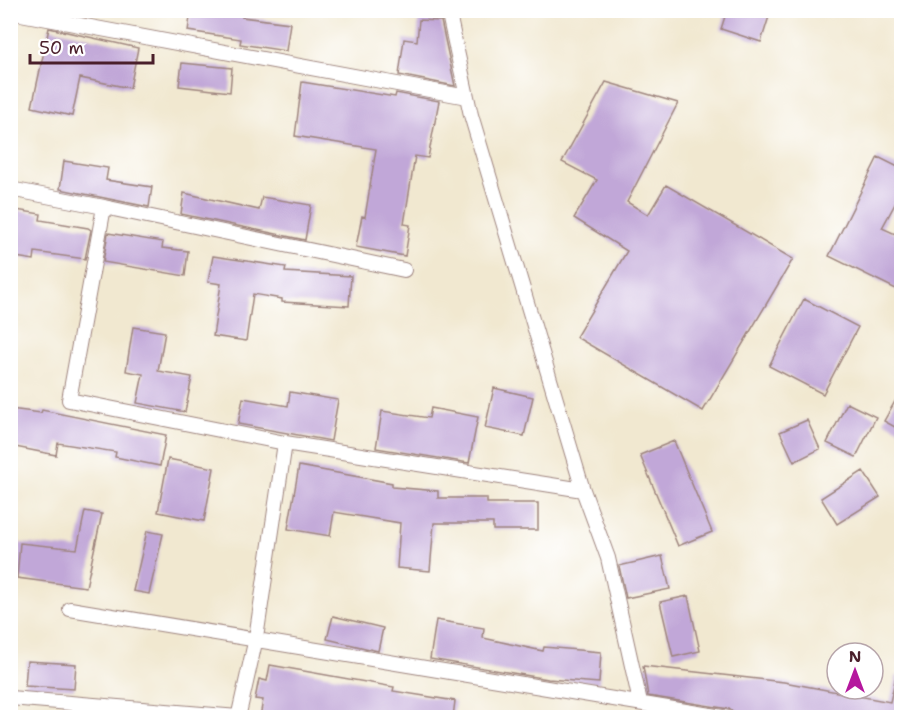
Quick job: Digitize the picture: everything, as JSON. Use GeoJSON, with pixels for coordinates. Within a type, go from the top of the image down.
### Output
{"type":"FeatureCollection","features":[{"type":"Feature","properties":{"kind":"street"},"geometry":{"type":"LineString","coordinates":[[448,10],[467,97],[583,490],[608,558],[640,702]]}},
{"type":"Feature","properties":{"kind":"street"},"geometry":{"type":"LineString","coordinates":[[10,12],[467,97]]}},
{"type":"Feature","properties":{"kind":"street"},"geometry":{"type":"LineString","coordinates":[[10,189],[404,270]]}},
{"type":"Feature","properties":{"kind":"street"},"geometry":{"type":"LineString","coordinates":[[104,207],[69,400],[285,443],[583,490]]}},
{"type":"Feature","properties":{"kind":"street"},"geometry":{"type":"LineString","coordinates":[[10,698],[238,717],[256,638],[285,443]]}},
{"type":"Feature","properties":{"kind":"street"},"geometry":{"type":"LineString","coordinates":[[70,609],[728,717]]}},
{"type":"Feature","properties":{"kind":"building"},"geometry":{"type":"Polygon","coordinates":[[[191,10],[223,10],[243,14],[242,17],[290,23],[286,51],[240,44],[241,39],[188,31],[191,10]]]}},
{"type":"Feature","properties":{"kind":"building"},"geometry":{"type":"Polygon","coordinates":[[[727,10],[771,10],[761,42],[721,29],[727,10]]]}},
{"type":"Feature","properties":{"kind":"building"},"geometry":{"type":"Polygon","coordinates":[[[419,20],[441,21],[455,86],[399,75],[404,39],[417,41],[419,20]]]}},
{"type":"Feature","properties":{"kind":"building"},"geometry":{"type":"Polygon","coordinates":[[[49,28],[138,48],[130,88],[80,78],[72,116],[32,107],[49,28]]]}},
{"type":"Feature","properties":{"kind":"building"},"geometry":{"type":"Polygon","coordinates":[[[182,63],[232,68],[230,92],[179,86],[182,63]]]}},
{"type":"Feature","properties":{"kind":"building"},"geometry":{"type":"Polygon","coordinates":[[[302,82],[395,97],[396,93],[439,101],[428,158],[415,156],[404,224],[410,225],[405,256],[356,247],[362,216],[365,217],[376,149],[295,136],[302,82]]]}},
{"type":"Feature","properties":{"kind":"building"},"geometry":{"type":"Polygon","coordinates":[[[606,82],[678,103],[627,202],[648,215],[666,185],[793,259],[703,411],[576,337],[627,251],[574,218],[597,180],[562,162],[606,82]]]}},
{"type":"Feature","properties":{"kind":"building"},"geometry":{"type":"Polygon","coordinates":[[[878,157],[902,169],[902,191],[882,228],[902,237],[902,292],[829,256],[878,157]]]}},
{"type":"Feature","properties":{"kind":"building"},"geometry":{"type":"Polygon","coordinates":[[[64,161],[108,168],[106,180],[152,187],[149,207],[60,189],[64,161]]]}},
{"type":"Feature","properties":{"kind":"building"},"geometry":{"type":"Polygon","coordinates":[[[184,193],[259,210],[262,197],[311,205],[305,240],[181,214],[184,193]]]}},
{"type":"Feature","properties":{"kind":"building"},"geometry":{"type":"Polygon","coordinates":[[[10,209],[41,214],[40,220],[91,230],[85,259],[35,252],[34,260],[10,256],[10,209]]]}},
{"type":"Feature","properties":{"kind":"building"},"geometry":{"type":"Polygon","coordinates":[[[108,233],[163,242],[162,248],[188,251],[185,276],[103,262],[108,233]]]}},
{"type":"Feature","properties":{"kind":"building"},"geometry":{"type":"Polygon","coordinates":[[[213,256],[286,267],[285,272],[351,276],[349,306],[282,302],[282,299],[253,294],[246,341],[213,336],[221,284],[208,282],[213,256]]]}},
{"type":"Feature","properties":{"kind":"building"},"geometry":{"type":"Polygon","coordinates":[[[804,299],[858,327],[823,394],[769,366],[804,299]]]}},
{"type":"Feature","properties":{"kind":"building"},"geometry":{"type":"Polygon","coordinates":[[[133,327],[165,332],[158,371],[192,377],[185,412],[137,403],[143,374],[126,371],[133,327]]]}},
{"type":"Feature","properties":{"kind":"building"},"geometry":{"type":"Polygon","coordinates":[[[494,388],[533,397],[524,436],[485,428],[494,388]]]}},
{"type":"Feature","properties":{"kind":"building"},"geometry":{"type":"Polygon","coordinates":[[[902,389],[902,431],[884,421],[902,389]]]}},
{"type":"Feature","properties":{"kind":"building"},"geometry":{"type":"Polygon","coordinates":[[[290,392],[338,400],[331,441],[238,424],[243,398],[288,406],[290,392]]]}},
{"type":"Feature","properties":{"kind":"building"},"geometry":{"type":"Polygon","coordinates":[[[847,403],[876,417],[856,457],[827,443],[847,403]]]}},
{"type":"Feature","properties":{"kind":"building"},"geometry":{"type":"Polygon","coordinates":[[[431,408],[478,417],[469,463],[376,448],[382,411],[429,418],[431,408]]]}},
{"type":"Feature","properties":{"kind":"building"},"geometry":{"type":"Polygon","coordinates":[[[10,409],[41,413],[42,410],[166,435],[160,466],[115,457],[116,452],[58,443],[56,455],[10,446],[10,409]]]}},
{"type":"Feature","properties":{"kind":"building"},"geometry":{"type":"Polygon","coordinates":[[[807,420],[820,449],[794,462],[780,432],[807,420]]]}},
{"type":"Feature","properties":{"kind":"building"},"geometry":{"type":"Polygon","coordinates":[[[674,441],[712,532],[678,546],[640,455],[674,441]]]}},
{"type":"Feature","properties":{"kind":"building"},"geometry":{"type":"Polygon","coordinates":[[[168,459],[214,468],[204,521],[158,512],[168,459]]]}},
{"type":"Feature","properties":{"kind":"building"},"geometry":{"type":"Polygon","coordinates":[[[299,466],[392,483],[392,487],[438,491],[438,498],[487,498],[487,503],[538,503],[538,530],[493,530],[493,523],[434,523],[430,571],[397,568],[400,523],[334,512],[330,536],[288,529],[299,466]]]}},
{"type":"Feature","properties":{"kind":"building"},"geometry":{"type":"Polygon","coordinates":[[[863,471],[880,497],[837,524],[821,498],[863,471]]]}},
{"type":"Feature","properties":{"kind":"building"},"geometry":{"type":"Polygon","coordinates":[[[85,511],[102,514],[86,587],[17,578],[20,543],[77,549],[85,511]]]}},
{"type":"Feature","properties":{"kind":"building"},"geometry":{"type":"Polygon","coordinates":[[[147,531],[163,534],[149,594],[133,591],[147,531]]]}},
{"type":"Feature","properties":{"kind":"building"},"geometry":{"type":"Polygon","coordinates":[[[662,556],[670,589],[626,598],[619,566],[662,556]]]}},
{"type":"Feature","properties":{"kind":"building"},"geometry":{"type":"Polygon","coordinates":[[[688,596],[700,651],[673,657],[660,602],[688,596]]]}},
{"type":"Feature","properties":{"kind":"building"},"geometry":{"type":"Polygon","coordinates":[[[333,616],[383,628],[378,651],[327,639],[333,616]]]}},
{"type":"Feature","properties":{"kind":"building"},"geometry":{"type":"Polygon","coordinates":[[[436,620],[484,628],[483,638],[543,651],[544,647],[601,652],[599,683],[548,679],[430,659],[436,620]]]}},
{"type":"Feature","properties":{"kind":"building"},"geometry":{"type":"Polygon","coordinates":[[[27,661],[76,664],[74,689],[25,686],[27,661]]]}},
{"type":"Feature","properties":{"kind":"building"},"geometry":{"type":"Polygon","coordinates":[[[270,665],[394,687],[393,691],[455,701],[453,717],[354,715],[354,717],[260,717],[263,700],[255,699],[259,679],[267,681],[270,665]]]}},
{"type":"Feature","properties":{"kind":"building"},"geometry":{"type":"Polygon","coordinates":[[[643,666],[784,682],[825,690],[825,701],[890,702],[896,676],[902,676],[902,717],[754,717],[736,715],[729,709],[648,696],[643,666]]]}}]}
